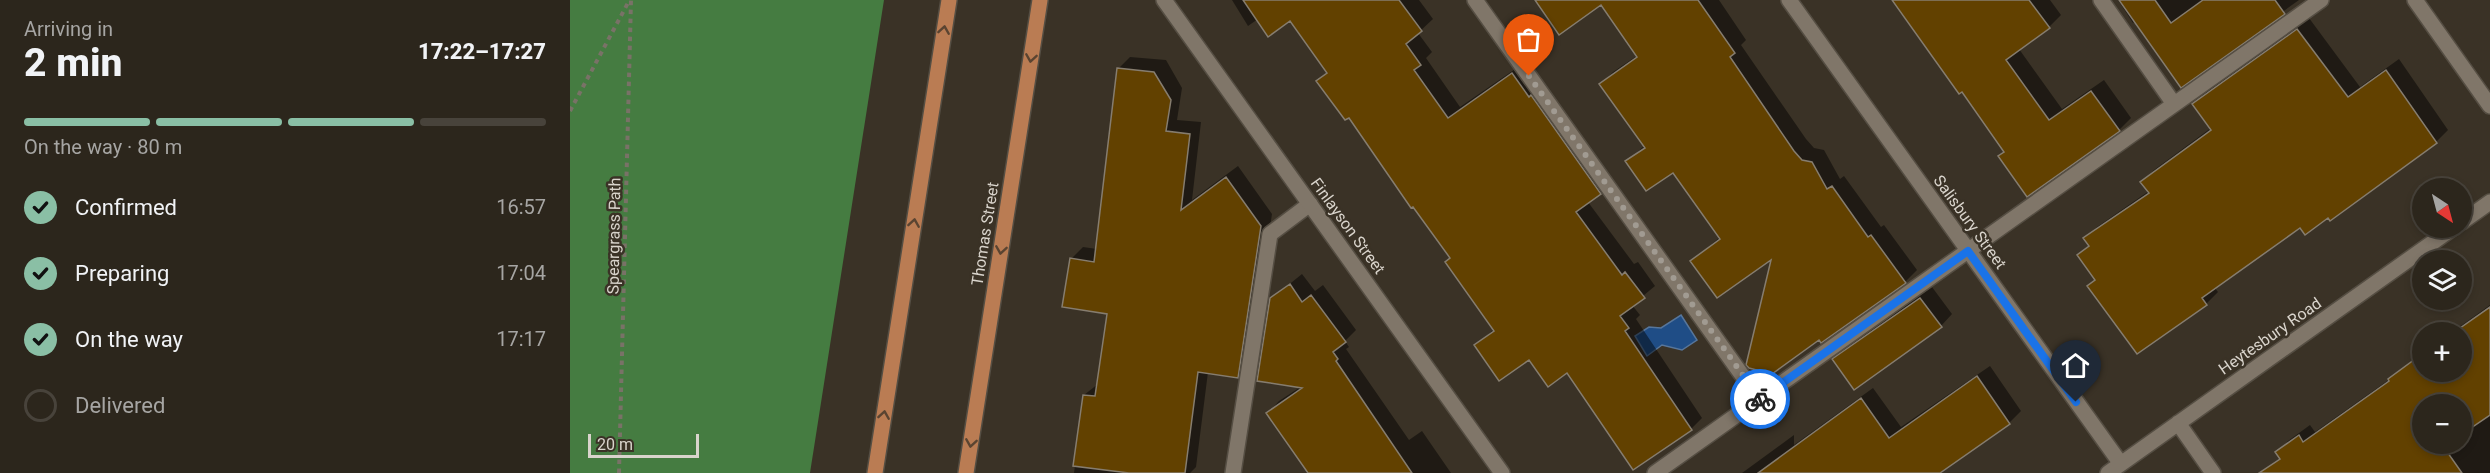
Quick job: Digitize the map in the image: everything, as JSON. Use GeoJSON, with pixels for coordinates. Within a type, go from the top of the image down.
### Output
{"type":"FeatureCollection","features":[{"type":"Feature","properties":{"kind":"main road"},"geometry":{"type":"LineString","coordinates":[[875,473],[949,0]]}},
{"type":"Feature","properties":{"kind":"main road","name":"Thomas Street"},"geometry":{"type":"LineString","coordinates":[[966,473],[1040,0]]}},
{"type":"Feature","properties":{"kind":"street","name":"Finlayson Street"},"geometry":{"type":"LineString","coordinates":[[1164,0],[1502,473]]}},
{"type":"Feature","properties":{"kind":"street"},"geometry":{"type":"LineString","coordinates":[[1475,0],[1759,399]]}},
{"type":"Feature","properties":{"kind":"street","name":"Salisbury Street"},"geometry":{"type":"LineString","coordinates":[[1789,0],[1968,251],[2115,469]]}},
{"type":"Feature","properties":{"kind":"street"},"geometry":{"type":"LineString","coordinates":[[2101,0],[2174,104]]}},
{"type":"Feature","properties":{"kind":"street"},"geometry":{"type":"LineString","coordinates":[[1655,473],[2321,0]]}},
{"type":"Feature","properties":{"kind":"street"},"geometry":{"type":"LineString","coordinates":[[2415,0],[2490,106]]}},
{"type":"Feature","properties":{"kind":"street"},"geometry":{"type":"LineString","coordinates":[[2472,215],[2490,202]]}},
{"type":"Feature","properties":{"kind":"street"},"geometry":{"type":"LineString","coordinates":[[1233,473],[1270,234],[1310,204]]}},
{"type":"Feature","properties":{"kind":"street","name":"Heytesbury Road"},"geometry":{"type":"LineString","coordinates":[[2115,469],[2439,238]]}},
{"type":"Feature","properties":{"kind":"street"},"geometry":{"type":"LineString","coordinates":[[2178,423],[2213,473]]}},
{"type":"Feature","properties":{"kind":"path"},"geometry":{"type":"LineString","coordinates":[[570,111],[630,0]]}},
{"type":"Feature","properties":{"kind":"path","name":"Speargrass Path"},"geometry":{"type":"LineString","coordinates":[[620,473],[630,0]]}},
{"type":"Feature","properties":{"kind":"green space"},"geometry":{"type":"Polygon","coordinates":[[[570,0],[884,0],[810,473],[570,473],[570,0]]]}},
{"type":"Feature","properties":{"kind":"water"},"geometry":{"type":"Polygon","coordinates":[[[1681,315],[1697,340],[1682,350],[1662,345],[1647,356],[1635,336],[1649,327],[1661,328],[1681,315]]]}},
{"type":"Feature","properties":{"kind":"building"},"geometry":{"type":"Polygon","coordinates":[[[1243,0],[1399,0],[1422,31],[1406,44],[1421,65],[1414,70],[1448,118],[1512,73],[1529,97],[1531,95],[1601,194],[1576,212],[1622,275],[1625,272],[1645,298],[1620,316],[1629,328],[1625,331],[1692,430],[1633,470],[1567,373],[1548,387],[1529,360],[1499,381],[1474,345],[1494,331],[1445,262],[1450,258],[1413,207],[1411,208],[1349,118],[1345,120],[1316,81],[1327,73],[1290,21],[1268,37],[1243,0]]]}},
{"type":"Feature","properties":{"kind":"building"},"geometry":{"type":"Polygon","coordinates":[[[1535,0],[1698,0],[1735,53],[1730,57],[1794,151],[1802,160],[1812,162],[1827,189],[1832,186],[1868,237],[1871,235],[1906,283],[1821,343],[1819,340],[1772,374],[1749,368],[1746,365],[1771,260],[1717,298],[1690,261],[1720,239],[1673,173],[1646,191],[1625,161],[1645,148],[1599,84],[1637,57],[1601,5],[1559,35],[1535,0]]]}},
{"type":"Feature","properties":{"kind":"building"},"geometry":{"type":"Polygon","coordinates":[[[1892,0],[2029,0],[2050,28],[2006,60],[2049,120],[2091,91],[2120,131],[2027,197],[1998,156],[2004,152],[1962,92],[1959,94],[1892,0]]]}},
{"type":"Feature","properties":{"kind":"building"},"geometry":{"type":"Polygon","coordinates":[[[2119,0],[2155,0],[2171,23],[2203,0],[2275,0],[2285,14],[2181,88],[2119,0]]]}},
{"type":"Feature","properties":{"kind":"building"},"geometry":{"type":"Polygon","coordinates":[[[2297,29],[2348,97],[2386,70],[2437,143],[2330,221],[2328,218],[2305,235],[2300,228],[2202,298],[2207,305],[2137,354],[2087,286],[2095,280],[2077,255],[2089,246],[2083,238],[2149,193],[2140,182],[2211,130],[2192,104],[2297,29]]]}},
{"type":"Feature","properties":{"kind":"building"},"geometry":{"type":"Polygon","coordinates":[[[1117,68],[1154,72],[1171,100],[1166,131],[1190,134],[1181,210],[1226,177],[1261,226],[1238,378],[1198,372],[1185,473],[1129,473],[1073,466],[1083,395],[1095,396],[1107,314],[1062,307],[1070,258],[1094,262],[1117,68]]]}},
{"type":"Feature","properties":{"kind":"building"},"geometry":{"type":"Polygon","coordinates":[[[1290,284],[1302,302],[1311,295],[1346,342],[1333,352],[1338,359],[1336,361],[1412,473],[1308,473],[1266,413],[1302,388],[1257,381],[1270,298],[1290,284]]]}},
{"type":"Feature","properties":{"kind":"building"},"geometry":{"type":"Polygon","coordinates":[[[1920,298],[1942,327],[1854,390],[1832,359],[1920,298]]]}},
{"type":"Feature","properties":{"kind":"building"},"geometry":{"type":"Polygon","coordinates":[[[2490,307],[2490,415],[2472,427],[2472,394],[2412,394],[2412,454],[2449,454],[2462,473],[2259,473],[2280,459],[2275,452],[2299,435],[2303,442],[2389,381],[2388,379],[2412,361],[2412,382],[2472,382],[2472,322],[2469,322],[2490,307]]]}},
{"type":"Feature","properties":{"kind":"building"},"geometry":{"type":"Polygon","coordinates":[[[1977,376],[2010,424],[1940,473],[1758,473],[1861,398],[1889,438],[1977,376]]]}},
{"type":"Feature","properties":{"kind":"way so far"},"geometry":{"type":"LineString","coordinates":[[1529,76],[1760,399]]}},
{"type":"Feature","properties":{"kind":"route"},"geometry":{"type":"LineString","coordinates":[[1760,399],[1968,251],[2076,402]]}}]}
